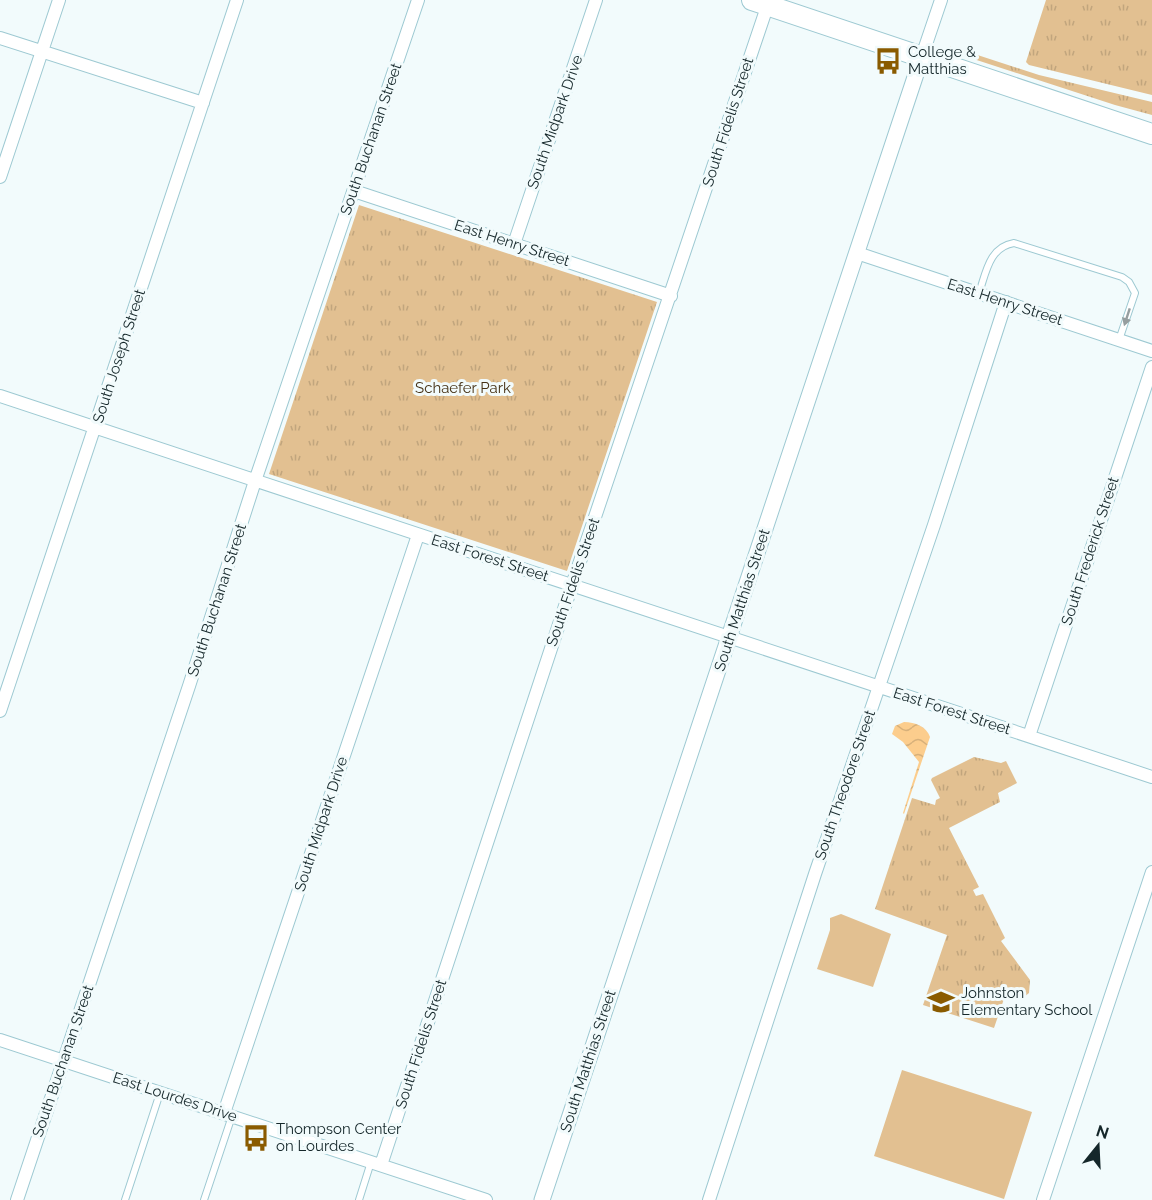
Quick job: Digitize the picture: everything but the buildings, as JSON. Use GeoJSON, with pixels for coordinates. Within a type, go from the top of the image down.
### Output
{"type":"FeatureCollection","features":[{"type":"Feature","properties":{"kind":"main road"},"geometry":{"type":"LineString","coordinates":[[763,2],[1152,134]]}},
{"type":"Feature","properties":{"kind":"street"},"geometry":{"type":"LineString","coordinates":[[0,177],[59,0]]}},
{"type":"Feature","properties":{"kind":"street","name":"South Joseph Street"},"geometry":{"type":"LineString","coordinates":[[0,711],[237,0]]}},
{"type":"Feature","properties":{"kind":"street","name":"South Buchanan Street"},"geometry":{"type":"LineString","coordinates":[[17,1200],[255,481],[418,0]]}},
{"type":"Feature","properties":{"kind":"street","name":"South Midpark Drive"},"geometry":{"type":"LineString","coordinates":[[514,244],[596,0]]}},
{"type":"Feature","properties":{"kind":"street","name":"South Matthias Street"},"geometry":{"type":"LineString","coordinates":[[542,1200],[941,0]]}},
{"type":"Feature","properties":{"kind":"street","name":"South Fidelis Street"},"geometry":{"type":"LineString","coordinates":[[376,1164],[670,296],[763,2]]}},
{"type":"Feature","properties":{"kind":"street"},"geometry":{"type":"LineString","coordinates":[[0,38],[202,103]]}},
{"type":"Feature","properties":{"kind":"street","name":"East Henry Street"},"geometry":{"type":"LineString","coordinates":[[354,191],[670,296]]}},
{"type":"Feature","properties":{"kind":"street","name":"East Henry Street"},"geometry":{"type":"LineString","coordinates":[[857,253],[1152,351]]}},
{"type":"Feature","properties":{"kind":"street","name":"South Theodore Street"},"geometry":{"type":"LineString","coordinates":[[709,1200],[1006,302]]}},
{"type":"Feature","properties":{"kind":"street","name":"South Frederick Street"},"geometry":{"type":"LineString","coordinates":[[1029,736],[1152,367]]}},
{"type":"Feature","properties":{"kind":"street","name":"East Forest Street"},"geometry":{"type":"LineString","coordinates":[[0,396],[1152,777]]}},
{"type":"Feature","properties":{"kind":"street","name":"South Midpark Drive"},"geometry":{"type":"LineString","coordinates":[[228,1114],[418,535]]}},
{"type":"Feature","properties":{"kind":"street"},"geometry":{"type":"LineString","coordinates":[[1043,1200],[1152,872]]}},
{"type":"Feature","properties":{"kind":"street","name":"East Lourdes Drive"},"geometry":{"type":"LineString","coordinates":[[0,1040],[486,1200]]}},
{"type":"Feature","properties":{"kind":"lane"},"geometry":{"type":"LineString","coordinates":[[979,293],[991,259],[1005,244],[1014,243],[1122,276],[1129,282],[1135,293],[1119,340]]}},
{"type":"Feature","properties":{"kind":"lane"},"geometry":{"type":"LineString","coordinates":[[126,1200],[160,1092]]}},
{"type":"Feature","properties":{"kind":"lane"},"geometry":{"type":"LineString","coordinates":[[204,1200],[228,1114]]}},
{"type":"Feature","properties":{"kind":"lane"},"geometry":{"type":"LineString","coordinates":[[359,1200],[376,1164]]}},
{"type":"Feature","properties":{"kind":"green space"},"geometry":{"type":"Polygon","coordinates":[[[1046,0],[1152,0],[1152,95],[1029,65],[1026,62],[1046,0]]]}},
{"type":"Feature","properties":{"kind":"green space"},"geometry":{"type":"Polygon","coordinates":[[[950,46],[1039,75],[1152,102],[1152,115],[949,51],[950,46]]]}},
{"type":"Feature","properties":{"kind":"green space","name":"Schaefer Park"},"geometry":{"type":"Polygon","coordinates":[[[359,205],[657,302],[567,571],[269,474],[359,205]]]}},
{"type":"Feature","properties":{"kind":"green space"},"geometry":{"type":"Polygon","coordinates":[[[974,757],[1001,763],[1006,761],[1017,783],[998,793],[1000,802],[949,828],[979,887],[973,890],[976,896],[983,894],[1005,938],[1001,941],[1030,980],[1029,993],[1024,997],[1006,993],[994,1028],[923,1005],[947,935],[875,909],[912,798],[935,805],[936,800],[940,798],[932,778],[974,757]]]}},
{"type":"Feature","properties":{"kind":"green space"},"geometry":{"type":"Polygon","coordinates":[[[841,914],[891,934],[873,987],[817,969],[830,930],[830,918],[841,914]]]}},
{"type":"Feature","properties":{"kind":"green space"},"geometry":{"type":"Polygon","coordinates":[[[902,1070],[1032,1112],[1004,1199],[874,1156],[902,1070]]]}},
{"type":"Feature","properties":{"kind":"water"},"geometry":{"type":"Polygon","coordinates":[[[904,722],[920,726],[930,737],[904,814],[919,762],[903,742],[892,734],[895,726],[904,722]]]}},
{"type":"Feature","properties":{"kind":"place","name":"College & Matthias"},"geometry":{"type":"Point","coordinates":[888,61]}},
{"type":"Feature","properties":{"kind":"place","name":"Johnston Elementary School"},"geometry":{"type":"Point","coordinates":[941,1002]}},
{"type":"Feature","properties":{"kind":"place","name":"Thompson Center on Lourdes"},"geometry":{"type":"Point","coordinates":[256,1138]}}]}
